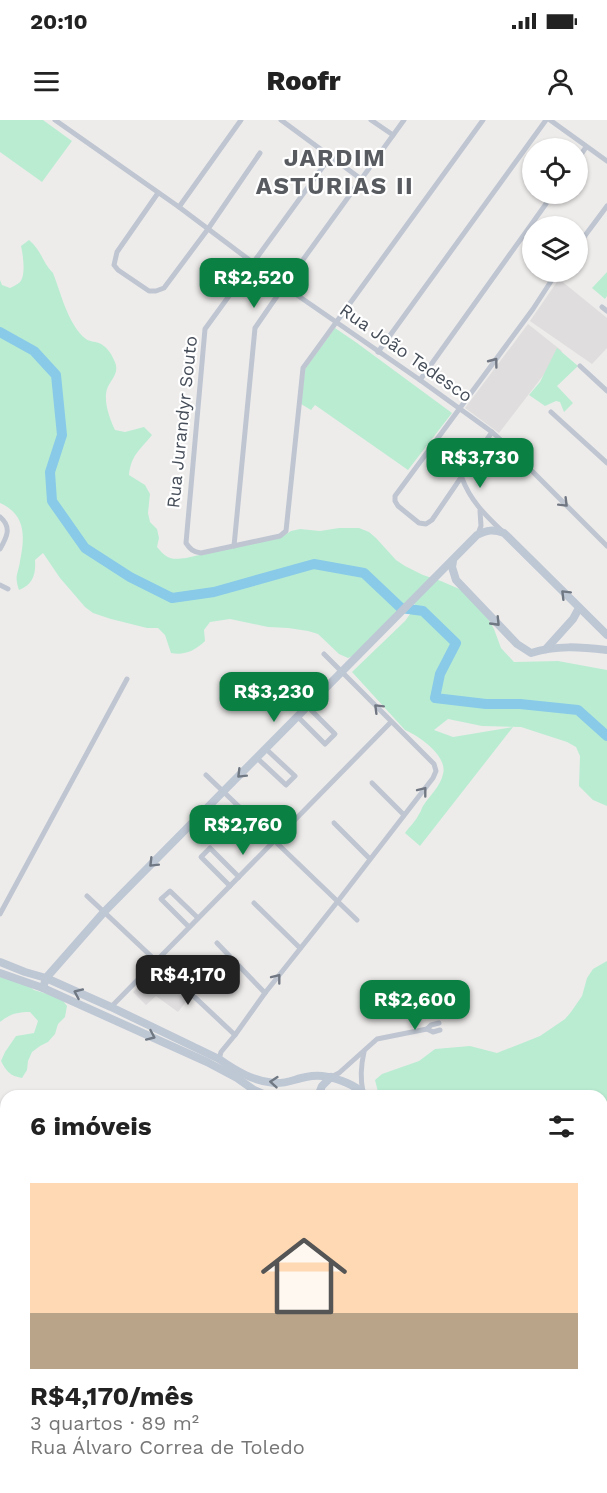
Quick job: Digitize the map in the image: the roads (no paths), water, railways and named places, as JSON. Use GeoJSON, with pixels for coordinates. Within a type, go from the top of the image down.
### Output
{"type":"FeatureCollection","features":[{"type":"Feature","properties":{"kind":"street","name":"Rua João Tedesco"},"geometry":{"type":"LineString","coordinates":[[55,120],[179,207],[253,264],[492,432],[607,546]]}},
{"type":"Feature","properties":{"kind":"street"},"geometry":{"type":"LineString","coordinates":[[179,207],[241,120]]}},
{"type":"Feature","properties":{"kind":"street"},"geometry":{"type":"LineString","coordinates":[[280,120],[361,179]]}},
{"type":"Feature","properties":{"kind":"street"},"geometry":{"type":"LineString","coordinates":[[371,120],[393,135]]}},
{"type":"Feature","properties":{"kind":"street"},"geometry":{"type":"LineString","coordinates":[[404,120],[255,328],[234,546],[280,536],[286,531],[303,368],[483,120]]}},
{"type":"Feature","properties":{"kind":"street"},"geometry":{"type":"LineString","coordinates":[[378,352],[548,120],[573,138]]}},
{"type":"Feature","properties":{"kind":"street"},"geometry":{"type":"LineString","coordinates":[[588,148],[607,161]]}},
{"type":"Feature","properties":{"kind":"street"},"geometry":{"type":"LineString","coordinates":[[158,193],[117,252],[114,265],[148,291],[164,288],[260,153]]}},
{"type":"Feature","properties":{"kind":"street","name":"Rua Jurandyr Souto"},"geometry":{"type":"LineString","coordinates":[[234,546],[201,553],[194,552],[186,543],[205,329],[330,157]]}},
{"type":"Feature","properties":{"kind":"street"},"geometry":{"type":"LineString","coordinates":[[420,380],[546,204]]}},
{"type":"Feature","properties":{"kind":"street"},"geometry":{"type":"LineString","coordinates":[[588,232],[607,206]]}},
{"type":"Feature","properties":{"kind":"street"},"geometry":{"type":"LineString","coordinates":[[492,432],[432,520],[426,524],[419,523],[398,506],[395,495],[551,282]]}},
{"type":"Feature","properties":{"kind":"street"},"geometry":{"type":"LineString","coordinates":[[580,366],[607,391]]}},
{"type":"Feature","properties":{"kind":"street"},"geometry":{"type":"LineString","coordinates":[[551,412],[607,463]]}},
{"type":"Feature","properties":{"kind":"street"},"geometry":{"type":"LineString","coordinates":[[462,478],[466,489],[480,509],[607,635]]}},
{"type":"Feature","properties":{"kind":"street"},"geometry":{"type":"LineString","coordinates":[[477,535],[481,526],[480,509]]}},
{"type":"Feature","properties":{"kind":"street"},"geometry":{"type":"LineString","coordinates":[[0,517],[8,526],[8,534],[0,549]]}},
{"type":"Feature","properties":{"kind":"street"},"geometry":{"type":"LineString","coordinates":[[43,988],[46,978],[104,912],[477,535],[487,530],[504,533]]}},
{"type":"Feature","properties":{"kind":"street"},"geometry":{"type":"LineString","coordinates":[[453,559],[452,567],[456,580],[517,644],[531,653],[579,646],[607,650]]}},
{"type":"Feature","properties":{"kind":"street"},"geometry":{"type":"LineString","coordinates":[[434,579],[442,576],[456,580]]}},
{"type":"Feature","properties":{"kind":"street"},"geometry":{"type":"LineString","coordinates":[[0,585],[8,589]]}},
{"type":"Feature","properties":{"kind":"street"},"geometry":{"type":"LineString","coordinates":[[546,649],[573,619],[579,608]]}},
{"type":"Feature","properties":{"kind":"street"},"geometry":{"type":"LineString","coordinates":[[219,1059],[221,1052],[265,993],[433,778],[436,771],[434,764],[324,654]]}},
{"type":"Feature","properties":{"kind":"street"},"geometry":{"type":"LineString","coordinates":[[0,914],[127,679]]}},
{"type":"Feature","properties":{"kind":"street"},"geometry":{"type":"LineString","coordinates":[[298,717],[325,744],[335,734],[308,707]]}},
{"type":"Feature","properties":{"kind":"street"},"geometry":{"type":"LineString","coordinates":[[111,1007],[392,722]]}},
{"type":"Feature","properties":{"kind":"street"},"geometry":{"type":"LineString","coordinates":[[257,758],[286,785],[295,776],[266,749]]}},
{"type":"Feature","properties":{"kind":"street"},"geometry":{"type":"LineString","coordinates":[[206,775],[357,920]]}},
{"type":"Feature","properties":{"kind":"street"},"geometry":{"type":"LineString","coordinates":[[372,783],[404,815]]}},
{"type":"Feature","properties":{"kind":"street"},"geometry":{"type":"LineString","coordinates":[[334,823],[370,859]]}},
{"type":"Feature","properties":{"kind":"street"},"geometry":{"type":"LineString","coordinates":[[230,886],[201,856],[210,848],[239,877]]}},
{"type":"Feature","properties":{"kind":"street"},"geometry":{"type":"LineString","coordinates":[[189,927],[161,899],[170,891],[198,918]]}},
{"type":"Feature","properties":{"kind":"street"},"geometry":{"type":"LineString","coordinates":[[87,896],[235,1035]]}},
{"type":"Feature","properties":{"kind":"street"},"geometry":{"type":"LineString","coordinates":[[254,903],[300,948]]}},
{"type":"Feature","properties":{"kind":"street"},"geometry":{"type":"LineString","coordinates":[[217,943],[265,993]]}},
{"type":"Feature","properties":{"kind":"street"},"geometry":{"type":"LineString","coordinates":[[0,962],[46,978],[111,1007],[219,1059],[245,1075],[274,1083],[286,1083],[318,1075],[331,1077],[358,1090]]}},
{"type":"Feature","properties":{"kind":"street"},"geometry":{"type":"LineString","coordinates":[[0,973],[43,988],[207,1062],[254,1090]]}},
{"type":"Feature","properties":{"kind":"street"},"geometry":{"type":"LineString","coordinates":[[320,1090],[331,1077],[339,1073],[377,1039],[427,1029],[439,1023]]}},
{"type":"Feature","properties":{"kind":"street"},"geometry":{"type":"LineString","coordinates":[[427,1029],[433,1032],[440,1030]]}},
{"type":"Feature","properties":{"kind":"street"},"geometry":{"type":"LineString","coordinates":[[363,1090],[361,1081],[364,1052]]}},
{"type":"Feature","properties":{"kind":"waterway"},"geometry":{"type":"LineString","coordinates":[[0,332],[34,351],[56,375],[62,435],[50,472],[52,501],[85,548],[130,577],[172,598],[214,592],[314,564],[364,573],[401,608],[423,611],[456,643],[440,674],[435,698],[578,710],[607,736]]}},
{"type":"Feature","properties":{"kind":"district","name":"JARDIM ASTÚRIAS II"},"geometry":{"type":"Point","coordinates":[335,172]}}]}
